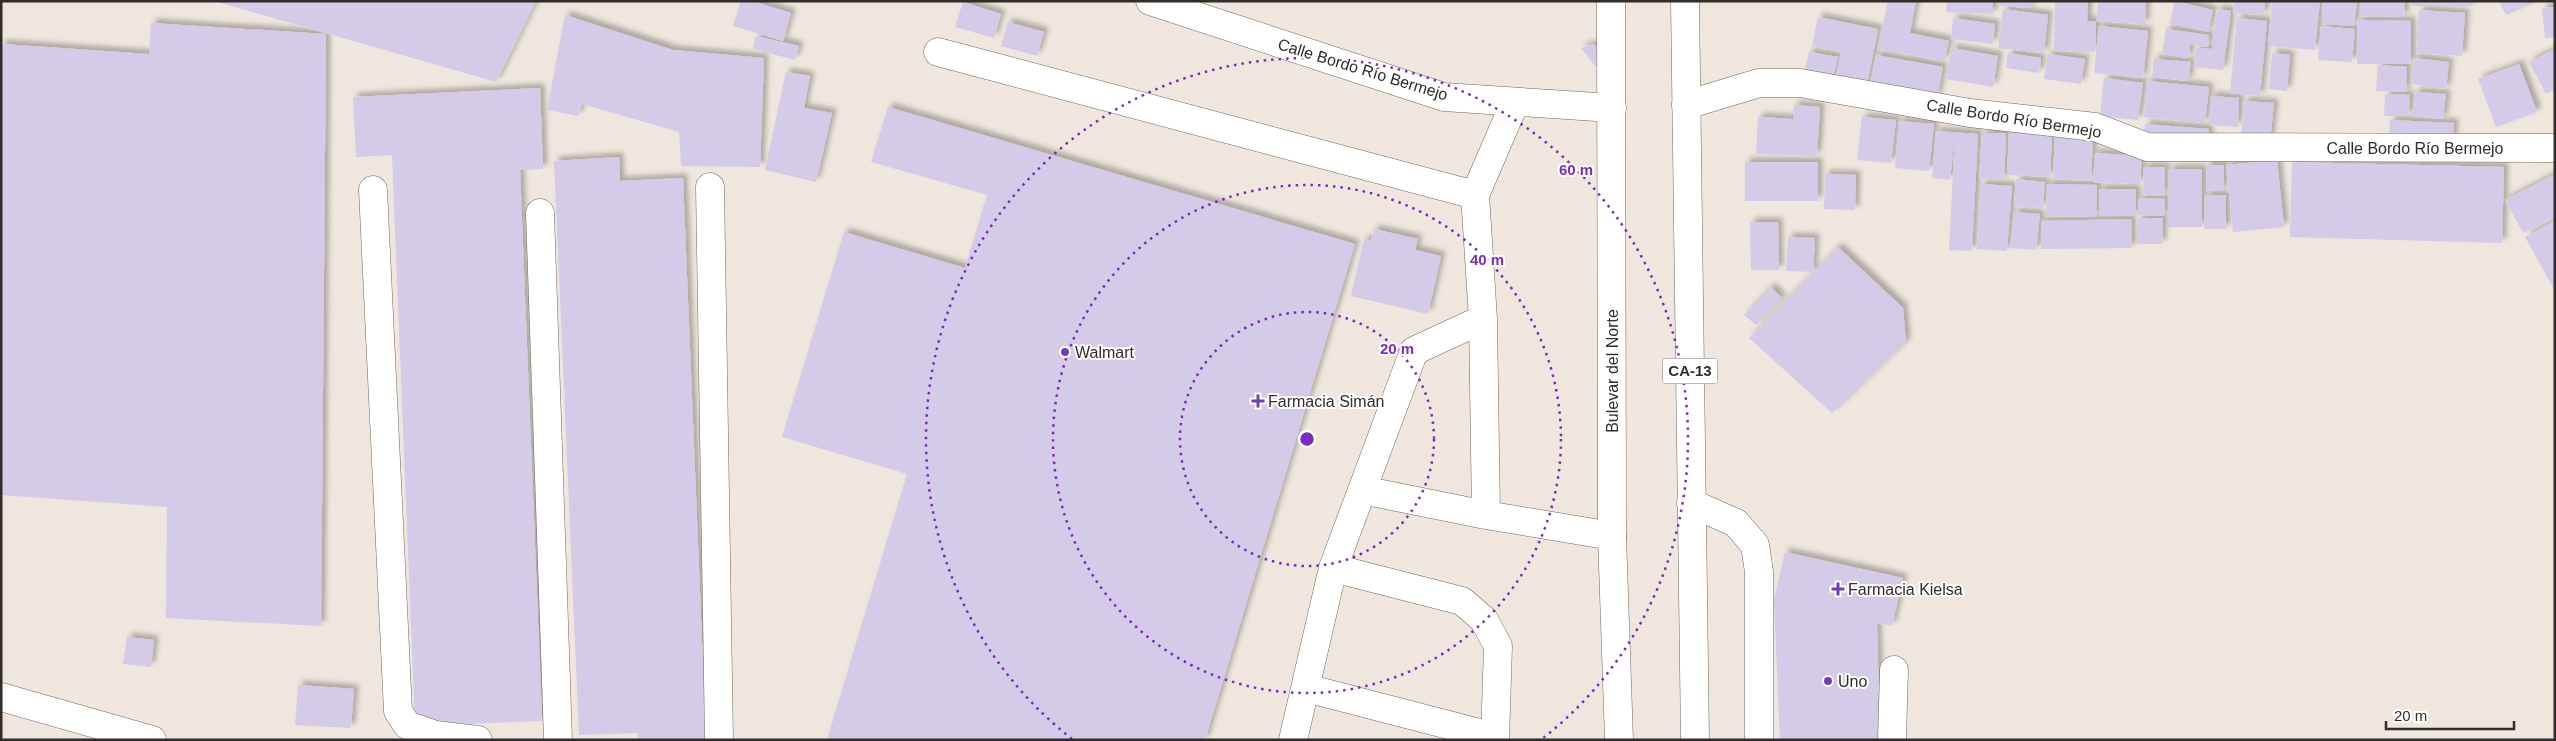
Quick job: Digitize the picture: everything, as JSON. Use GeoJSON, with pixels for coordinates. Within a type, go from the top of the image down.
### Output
{"type":"FeatureCollection","features":[{"type":"Feature","properties":{"kind":"main road","name":"Calle Bordo Río Bermejo"},"geometry":{"type":"LineString","coordinates":[[1150,1],[1444,97],[1612,108]]}},
{"type":"Feature","properties":{"kind":"main road","name":"CA-13"},"geometry":{"type":"LineString","coordinates":[[1685,1],[1695,740]]}},
{"type":"Feature","properties":{"kind":"main road","name":"Bulevar del Norte"},"geometry":{"type":"LineString","coordinates":[[1611,4],[1612,536],[1619,740]]}},
{"type":"Feature","properties":{"kind":"main road"},"geometry":{"type":"LineString","coordinates":[[938,52],[1475,195]]}},
{"type":"Feature","properties":{"kind":"main road","name":"Calle Bordo Río Bermejo"},"geometry":{"type":"LineString","coordinates":[[1686,105],[1759,83],[1800,83],[1970,113],[2095,127],[2148,147],[2555,148]]}},
{"type":"Feature","properties":{"kind":"main road"},"geometry":{"type":"LineString","coordinates":[[1486,515],[1483,319],[1475,195],[1515,102]]}},
{"type":"Feature","properties":{"kind":"main road"},"geometry":{"type":"LineString","coordinates":[[710,187],[719,740]]}},
{"type":"Feature","properties":{"kind":"main road"},"geometry":{"type":"LineString","coordinates":[[373,190],[398,711],[407,725],[435,735],[478,740]]}},
{"type":"Feature","properties":{"kind":"main road"},"geometry":{"type":"LineString","coordinates":[[540,213],[558,740]]}},
{"type":"Feature","properties":{"kind":"main road"},"geometry":{"type":"LineString","coordinates":[[1293,740],[1333,568],[1414,351],[1483,319]]}},
{"type":"Feature","properties":{"kind":"main road"},"geometry":{"type":"LineString","coordinates":[[1362,490],[1486,515],[1612,536]]}},
{"type":"Feature","properties":{"kind":"main road"},"geometry":{"type":"LineString","coordinates":[[1691,503],[1736,524],[1755,545],[1759,572],[1759,740]]}},
{"type":"Feature","properties":{"kind":"main road"},"geometry":{"type":"LineString","coordinates":[[1306,688],[1495,738],[1498,646],[1484,620],[1462,601],[1333,568]]}},
{"type":"Feature","properties":{"kind":"main road"},"geometry":{"type":"LineString","coordinates":[[1892,740],[1894,670]]}},
{"type":"Feature","properties":{"kind":"main road"},"geometry":{"type":"LineString","coordinates":[[1,697],[152,740]]}},
{"type":"Feature","properties":{"kind":"building"},"geometry":{"type":"Polygon","coordinates":[[[214,1],[536,1],[496,82],[214,1]]]}},
{"type":"Feature","properties":{"kind":"building"},"geometry":{"type":"Polygon","coordinates":[[[741,1],[752,1],[791,13],[783,41],[733,26],[741,1]]]}},
{"type":"Feature","properties":{"kind":"building"},"geometry":{"type":"Polygon","coordinates":[[[1888,1],[1916,1],[1910,33],[1949,41],[1944,61],[1878,49],[1888,1]]]}},
{"type":"Feature","properties":{"kind":"building"},"geometry":{"type":"Polygon","coordinates":[[[1947,1],[1993,1],[1993,14],[1946,12],[1947,1]]]}},
{"type":"Feature","properties":{"kind":"building"},"geometry":{"type":"Polygon","coordinates":[[[1999,1],[2031,1],[2031,8],[1999,6],[1999,1]]]}},
{"type":"Feature","properties":{"kind":"building"},"geometry":{"type":"Polygon","coordinates":[[[2055,1],[2088,1],[2087,21],[2096,21],[2095,52],[2054,51],[2055,1]]]}},
{"type":"Feature","properties":{"kind":"building"},"geometry":{"type":"Polygon","coordinates":[[[2098,1],[2146,1],[2145,24],[2096,21],[2098,1]]]}},
{"type":"Feature","properties":{"kind":"building"},"geometry":{"type":"Polygon","coordinates":[[[2175,1],[2213,10],[2208,32],[2170,23],[2175,1]]]}},
{"type":"Feature","properties":{"kind":"building"},"geometry":{"type":"Polygon","coordinates":[[[2234,1],[2265,1],[2264,15],[2233,13],[2234,1]]]}},
{"type":"Feature","properties":{"kind":"building"},"geometry":{"type":"Polygon","coordinates":[[[2272,1],[2320,1],[2315,50],[2268,46],[2272,1]]]}},
{"type":"Feature","properties":{"kind":"building"},"geometry":{"type":"Polygon","coordinates":[[[2323,1],[2357,1],[2354,26],[2322,24],[2323,1]]]}},
{"type":"Feature","properties":{"kind":"building"},"geometry":{"type":"Polygon","coordinates":[[[2360,1],[2405,1],[2404,17],[2360,16],[2360,1]]]}},
{"type":"Feature","properties":{"kind":"building"},"geometry":{"type":"Polygon","coordinates":[[[2412,1],[2444,1],[2444,6],[2412,6],[2412,1]]]}},
{"type":"Feature","properties":{"kind":"building"},"geometry":{"type":"Polygon","coordinates":[[[2446,1],[2472,1],[2472,6],[2446,6],[2446,1]]]}},
{"type":"Feature","properties":{"kind":"building"},"geometry":{"type":"Polygon","coordinates":[[[2499,1],[2537,1],[2506,15],[2499,1]]]}},
{"type":"Feature","properties":{"kind":"building"},"geometry":{"type":"Polygon","coordinates":[[[963,2],[1001,14],[994,38],[955,27],[963,2]]]}},
{"type":"Feature","properties":{"kind":"building"},"geometry":{"type":"Polygon","coordinates":[[[2555,7],[2555,37],[2545,38],[2542,8],[2555,7]]]}},
{"type":"Feature","properties":{"kind":"building"},"geometry":{"type":"Polygon","coordinates":[[[2003,9],[2048,15],[2044,53],[1998,48],[2003,9]]]}},
{"type":"Feature","properties":{"kind":"building"},"geometry":{"type":"Polygon","coordinates":[[[2217,9],[2231,11],[2223,70],[2194,67],[2196,48],[2212,49],[2217,9]]]}},
{"type":"Feature","properties":{"kind":"building"},"geometry":{"type":"Polygon","coordinates":[[[2419,10],[2465,13],[2462,56],[2416,53],[2419,10]]]}},
{"type":"Feature","properties":{"kind":"building"},"geometry":{"type":"Polygon","coordinates":[[[565,15],[673,50],[764,58],[760,167],[681,166],[679,132],[582,104],[578,116],[547,110],[565,15]]]}},
{"type":"Feature","properties":{"kind":"building"},"geometry":{"type":"Polygon","coordinates":[[[1818,17],[1878,29],[1866,89],[1835,82],[1841,51],[1812,46],[1818,17]]]}},
{"type":"Feature","properties":{"kind":"building"},"geometry":{"type":"Polygon","coordinates":[[[1953,18],[1995,24],[1993,44],[1951,39],[1953,18]]]}},
{"type":"Feature","properties":{"kind":"building"},"geometry":{"type":"Polygon","coordinates":[[[2237,18],[2267,21],[2260,96],[2230,93],[2237,18]]]}},
{"type":"Feature","properties":{"kind":"building"},"geometry":{"type":"Polygon","coordinates":[[[2358,20],[2411,21],[2411,64],[2357,64],[2358,20]]]}},
{"type":"Feature","properties":{"kind":"building"},"geometry":{"type":"Polygon","coordinates":[[[1008,22],[1044,32],[1037,56],[1001,46],[1008,22]]]}},
{"type":"Feature","properties":{"kind":"building"},"geometry":{"type":"Polygon","coordinates":[[[151,23],[326,34],[321,626],[166,618],[167,507],[1,495],[1,44],[149,54],[151,23]]]}},
{"type":"Feature","properties":{"kind":"building"},"geometry":{"type":"Polygon","coordinates":[[[2099,26],[2148,31],[2143,78],[2094,73],[2099,26]]]}},
{"type":"Feature","properties":{"kind":"building"},"geometry":{"type":"Polygon","coordinates":[[[2321,26],[2355,29],[2352,62],[2318,60],[2321,26]]]}},
{"type":"Feature","properties":{"kind":"building"},"geometry":{"type":"Polygon","coordinates":[[[2166,29],[2209,35],[2208,47],[2190,44],[2189,58],[2162,54],[2166,29]]]}},
{"type":"Feature","properties":{"kind":"building"},"geometry":{"type":"Polygon","coordinates":[[[756,36],[799,46],[795,60],[753,49],[756,36]]]}},
{"type":"Feature","properties":{"kind":"building"},"geometry":{"type":"Polygon","coordinates":[[[1594,44],[1605,58],[1595,66],[1581,48],[1594,44]]]}},
{"type":"Feature","properties":{"kind":"building"},"geometry":{"type":"Polygon","coordinates":[[[1952,48],[1998,56],[1993,87],[1946,79],[1952,48]]]}},
{"type":"Feature","properties":{"kind":"building"},"geometry":{"type":"Polygon","coordinates":[[[2555,49],[2555,89],[2546,94],[2529,62],[2555,49]]]}},
{"type":"Feature","properties":{"kind":"building"},"geometry":{"type":"Polygon","coordinates":[[[1809,52],[1838,57],[1832,84],[1803,79],[1809,52]]]}},
{"type":"Feature","properties":{"kind":"building"},"geometry":{"type":"Polygon","coordinates":[[[2008,53],[2041,58],[2039,73],[2006,68],[2008,53]]]}},
{"type":"Feature","properties":{"kind":"building"},"geometry":{"type":"Polygon","coordinates":[[[2272,53],[2290,55],[2287,91],[2269,89],[2272,53]]]}},
{"type":"Feature","properties":{"kind":"building"},"geometry":{"type":"Polygon","coordinates":[[[2048,54],[2085,59],[2081,84],[2044,79],[2048,54]]]}},
{"type":"Feature","properties":{"kind":"building"},"geometry":{"type":"Polygon","coordinates":[[[1876,55],[1943,67],[1937,98],[1870,86],[1876,55]]]}},
{"type":"Feature","properties":{"kind":"building"},"geometry":{"type":"Polygon","coordinates":[[[2414,58],[2449,62],[2446,89],[2411,84],[2414,58]]]}},
{"type":"Feature","properties":{"kind":"building"},"geometry":{"type":"Polygon","coordinates":[[[2154,59],[2191,62],[2188,81],[2152,77],[2154,59]]]}},
{"type":"Feature","properties":{"kind":"building"},"geometry":{"type":"Polygon","coordinates":[[[2519,64],[2537,112],[2496,127],[2478,79],[2519,64]]]}},
{"type":"Feature","properties":{"kind":"building"},"geometry":{"type":"Polygon","coordinates":[[[2378,65],[2407,67],[2406,92],[2376,91],[2378,65]]]}},
{"type":"Feature","properties":{"kind":"building"},"geometry":{"type":"Polygon","coordinates":[[[786,72],[810,76],[804,108],[832,113],[816,182],[765,170],[786,72]]]}},
{"type":"Feature","properties":{"kind":"building"},"geometry":{"type":"Polygon","coordinates":[[[2104,78],[2143,83],[2138,120],[2100,116],[2104,78]]]}},
{"type":"Feature","properties":{"kind":"building"},"geometry":{"type":"Polygon","coordinates":[[[2147,81],[2209,87],[2205,123],[2144,117],[2147,81]]]}},
{"type":"Feature","properties":{"kind":"building"},"geometry":{"type":"Polygon","coordinates":[[[540,88],[543,169],[520,170],[542,721],[415,726],[392,155],[356,157],[353,97],[540,88]]]}},
{"type":"Feature","properties":{"kind":"building"},"geometry":{"type":"Polygon","coordinates":[[[2415,92],[2446,94],[2443,119],[2412,116],[2415,92]]]}},
{"type":"Feature","properties":{"kind":"building"},"geometry":{"type":"Polygon","coordinates":[[[2385,94],[2410,95],[2409,116],[2384,116],[2385,94]]]}},
{"type":"Feature","properties":{"kind":"building"},"geometry":{"type":"Polygon","coordinates":[[[2211,96],[2239,98],[2238,127],[2209,125],[2211,96]]]}},
{"type":"Feature","properties":{"kind":"building"},"geometry":{"type":"Polygon","coordinates":[[[2244,101],[2274,103],[2270,141],[2241,138],[2244,101]]]}},
{"type":"Feature","properties":{"kind":"building"},"geometry":{"type":"Polygon","coordinates":[[[1794,105],[1820,107],[1817,156],[1756,154],[1758,117],[1793,119],[1794,105]]]}},
{"type":"Feature","properties":{"kind":"building","name":"Walmart"},"geometry":{"type":"Polygon","coordinates":[[[888,107],[1355,244],[1205,740],[827,740],[907,474],[782,437],[844,232],[965,268],[987,195],[871,162],[888,107]]]}},
{"type":"Feature","properties":{"kind":"building"},"geometry":{"type":"Polygon","coordinates":[[[1862,117],[1896,120],[1891,163],[1857,160],[1862,117]]]}},
{"type":"Feature","properties":{"kind":"building"},"geometry":{"type":"Polygon","coordinates":[[[2390,120],[2454,123],[2452,151],[2389,148],[2390,120]]]}},
{"type":"Feature","properties":{"kind":"building"},"geometry":{"type":"Polygon","coordinates":[[[1899,121],[1934,124],[1929,171],[1895,168],[1899,121]]]}},
{"type":"Feature","properties":{"kind":"building"},"geometry":{"type":"Polygon","coordinates":[[[2145,124],[2209,129],[2209,145],[2144,140],[2145,124]]]}},
{"type":"Feature","properties":{"kind":"building"},"geometry":{"type":"Polygon","coordinates":[[[1936,131],[1978,134],[1972,251],[1949,250],[1955,135],[1950,180],[1932,178],[1936,131]]]}},
{"type":"Feature","properties":{"kind":"building"},"geometry":{"type":"Polygon","coordinates":[[[1982,133],[2006,133],[2004,180],[1979,179],[1982,133]]]}},
{"type":"Feature","properties":{"kind":"building"},"geometry":{"type":"Polygon","coordinates":[[[2009,133],[2052,134],[2050,177],[2007,175],[2009,133]]]}},
{"type":"Feature","properties":{"kind":"building"},"geometry":{"type":"Polygon","coordinates":[[[2055,135],[2093,137],[2091,181],[2053,179],[2055,135]]]}},
{"type":"Feature","properties":{"kind":"building"},"geometry":{"type":"Polygon","coordinates":[[[2095,153],[2142,156],[2140,184],[2093,182],[2095,153]]]}},
{"type":"Feature","properties":{"kind":"building"},"geometry":{"type":"Polygon","coordinates":[[[619,157],[620,181],[683,178],[706,740],[638,740],[638,733],[579,735],[554,161],[619,157]]]}},
{"type":"Feature","properties":{"kind":"building"},"geometry":{"type":"Polygon","coordinates":[[[2277,160],[2284,227],[2233,232],[2226,165],[2277,160]]]}},
{"type":"Feature","properties":{"kind":"building"},"geometry":{"type":"Polygon","coordinates":[[[1745,162],[1818,162],[1818,201],[1745,201],[1745,162]]]}},
{"type":"Feature","properties":{"kind":"building"},"geometry":{"type":"Polygon","coordinates":[[[2292,162],[2504,167],[2502,243],[2290,237],[2292,162]]]}},
{"type":"Feature","properties":{"kind":"building"},"geometry":{"type":"Polygon","coordinates":[[[2206,165],[2224,165],[2223,191],[2206,191],[2206,165]]]}},
{"type":"Feature","properties":{"kind":"building"},"geometry":{"type":"Polygon","coordinates":[[[2144,167],[2165,167],[2164,196],[2143,195],[2144,167]]]}},
{"type":"Feature","properties":{"kind":"building"},"geometry":{"type":"Polygon","coordinates":[[[2169,169],[2202,169],[2202,227],[2168,227],[2169,169]]]}},
{"type":"Feature","properties":{"kind":"building"},"geometry":{"type":"Polygon","coordinates":[[[1825,174],[1856,175],[1855,210],[1824,209],[1825,174]]]}},
{"type":"Feature","properties":{"kind":"building"},"geometry":{"type":"Polygon","coordinates":[[[2555,174],[2555,217],[2523,233],[2505,200],[2555,174]]]}},
{"type":"Feature","properties":{"kind":"building"},"geometry":{"type":"Polygon","coordinates":[[[2016,179],[2045,182],[2043,208],[2014,206],[2016,179]]]}},
{"type":"Feature","properties":{"kind":"building"},"geometry":{"type":"Polygon","coordinates":[[[1981,184],[2012,186],[2007,251],[1977,249],[1981,184]]]}},
{"type":"Feature","properties":{"kind":"building"},"geometry":{"type":"Polygon","coordinates":[[[2047,184],[2097,185],[2096,217],[2046,216],[2047,184]]]}},
{"type":"Feature","properties":{"kind":"building"},"geometry":{"type":"Polygon","coordinates":[[[2099,189],[2136,189],[2135,216],[2099,215],[2099,189]]]}},
{"type":"Feature","properties":{"kind":"building"},"geometry":{"type":"Polygon","coordinates":[[[2205,195],[2226,195],[2226,229],[2204,229],[2205,195]]]}},
{"type":"Feature","properties":{"kind":"building"},"geometry":{"type":"Polygon","coordinates":[[[2139,198],[2165,199],[2164,216],[2138,215],[2139,198]]]}},
{"type":"Feature","properties":{"kind":"building"},"geometry":{"type":"Polygon","coordinates":[[[2014,212],[2040,214],[2036,250],[2010,248],[2014,212]]]}},
{"type":"Feature","properties":{"kind":"building"},"geometry":{"type":"Polygon","coordinates":[[[2138,218],[2163,218],[2162,244],[2137,244],[2138,218]]]}},
{"type":"Feature","properties":{"kind":"building"},"geometry":{"type":"Polygon","coordinates":[[[2131,219],[2132,248],[2041,249],[2041,221],[2131,219]]]}},
{"type":"Feature","properties":{"kind":"building"},"geometry":{"type":"Polygon","coordinates":[[[2555,221],[2555,291],[2525,237],[2555,221]]]}},
{"type":"Feature","properties":{"kind":"building"},"geometry":{"type":"Polygon","coordinates":[[[1750,222],[1778,222],[1779,270],[1751,270],[1750,222]]]}},
{"type":"Feature","properties":{"kind":"building"},"geometry":{"type":"Polygon","coordinates":[[[1374,229],[1418,239],[1415,250],[1441,256],[1428,314],[1351,296],[1364,239],[1371,241],[1374,229]]]}},
{"type":"Feature","properties":{"kind":"building"},"geometry":{"type":"Polygon","coordinates":[[[1788,237],[1815,238],[1813,272],[1786,271],[1788,237]]]}},
{"type":"Feature","properties":{"kind":"building"},"geometry":{"type":"Polygon","coordinates":[[[1838,247],[1903,308],[1906,342],[1832,413],[1749,338],[1838,247]]]}},
{"type":"Feature","properties":{"kind":"building"},"geometry":{"type":"Polygon","coordinates":[[[1771,287],[1782,298],[1756,325],[1744,315],[1771,287]]]}},
{"type":"Feature","properties":{"kind":"building","name":"Uno"},"geometry":{"type":"Polygon","coordinates":[[[1785,552],[1903,578],[1892,626],[1877,623],[1880,740],[1780,740],[1774,600],[1785,552]]]}},
{"type":"Feature","properties":{"kind":"building"},"geometry":{"type":"Polygon","coordinates":[[[127,637],[154,640],[151,667],[123,664],[127,637]]]}},
{"type":"Feature","properties":{"kind":"building"},"geometry":{"type":"Polygon","coordinates":[[[298,685],[354,689],[351,728],[295,725],[298,685]]]}},
{"type":"Feature","properties":{"kind":"place","name":"Walmart"},"geometry":{"type":"Point","coordinates":[1065,352]}},
{"type":"Feature","properties":{"kind":"place","name":"Farmacia Simán"},"geometry":{"type":"Point","coordinates":[1258,401]}},
{"type":"Feature","properties":{"kind":"place","name":"Farmacia Kielsa"},"geometry":{"type":"Point","coordinates":[1838,589]}},
{"type":"Feature","properties":{"kind":"place","name":"Uno"},"geometry":{"type":"Point","coordinates":[1828,681]}}]}
